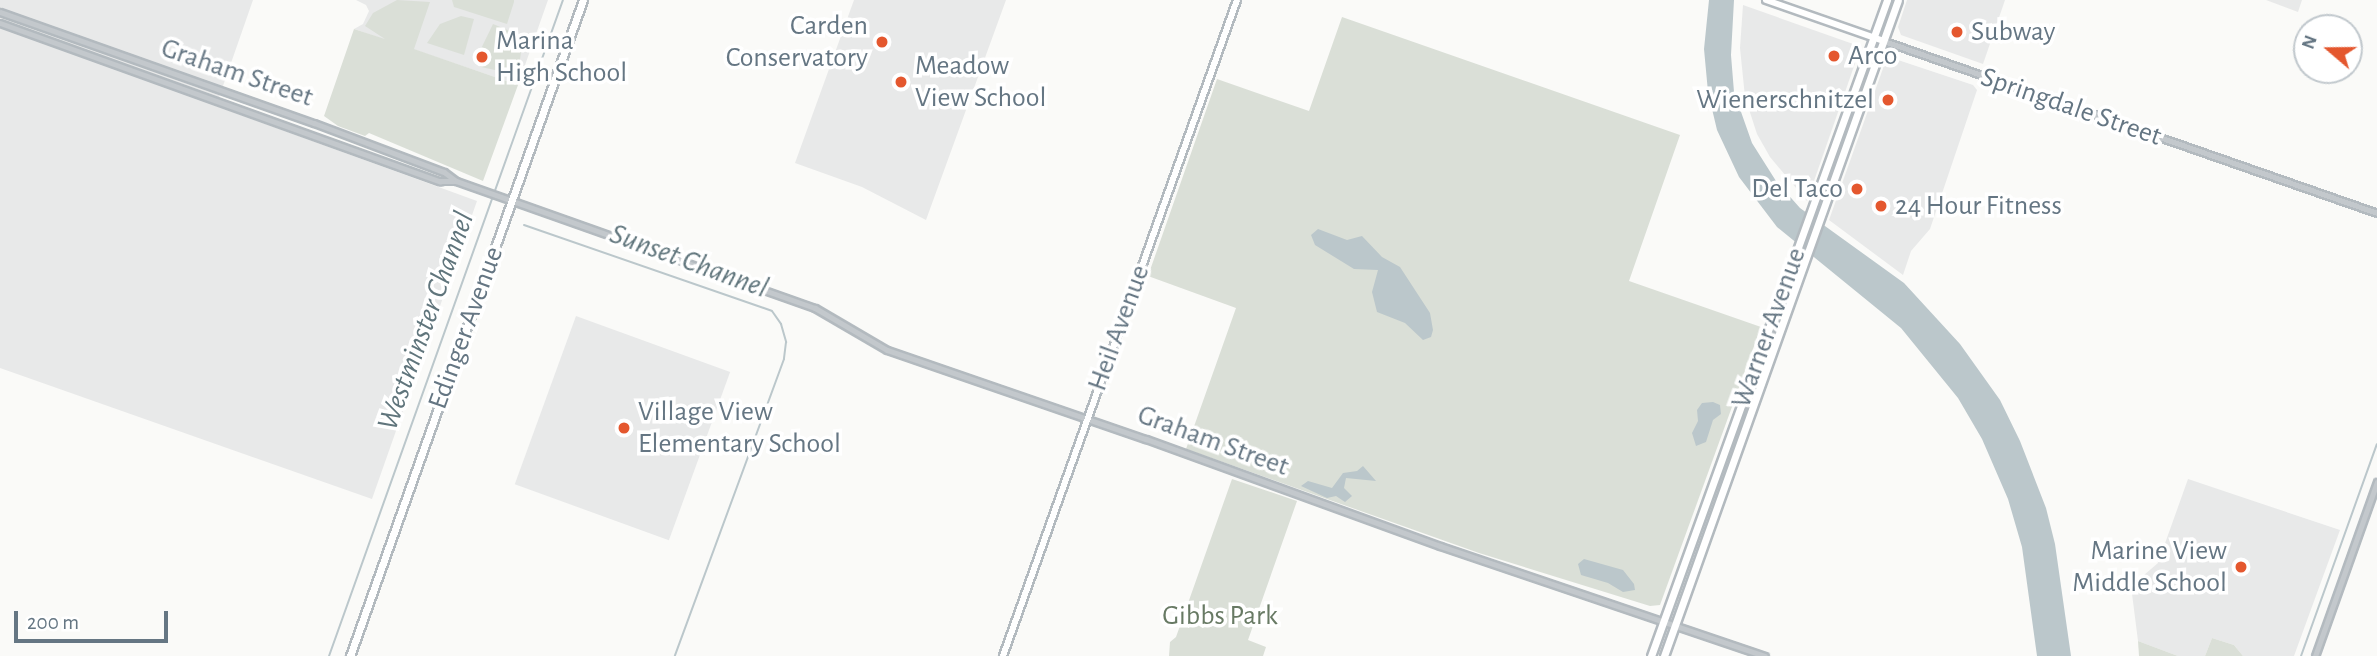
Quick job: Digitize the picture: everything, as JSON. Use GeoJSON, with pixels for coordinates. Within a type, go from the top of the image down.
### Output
{"type":"FeatureCollection","features":[{"type":"Feature","properties":{"kind":"main road","name":"Edinger Avenue"},"geometry":{"type":"LineString","coordinates":[[350,656],[583,0]]}},
{"type":"Feature","properties":{"kind":"main road","name":"Heil Avenue"},"geometry":{"type":"LineString","coordinates":[[1003,656],[1237,0]]}},
{"type":"Feature","properties":{"kind":"main road","name":"Springdale Street"},"geometry":{"type":"LineString","coordinates":[[1766,0],[1884,41]]}},
{"type":"Feature","properties":{"kind":"main road","name":"Warner Avenue"},"geometry":{"type":"LineString","coordinates":[[1651,656],[1887,0]]}},
{"type":"Feature","properties":{"kind":"main road","name":"Warner Avenue"},"geometry":{"type":"LineString","coordinates":[[1664,656],[1898,0]]}},
{"type":"Feature","properties":{"kind":"main road"},"geometry":{"type":"LineString","coordinates":[[1829,161],[1839,164]]}},
{"type":"Feature","properties":{"kind":"main road"},"geometry":{"type":"LineString","coordinates":[[1818,193],[1822,199],[1819,223]]}},
{"type":"Feature","properties":{"kind":"street","name":"Graham Street"},"geometry":{"type":"LineString","coordinates":[[0,12],[314,122],[444,172],[456,181],[814,308],[887,350],[1087,418],[1440,546],[1664,619],[1765,656]]}},
{"type":"Feature","properties":{"kind":"street","name":"Graham Street"},"geometry":{"type":"LineString","coordinates":[[0,23],[440,181],[456,181]]}},
{"type":"Feature","properties":{"kind":"street"},"geometry":{"type":"LineString","coordinates":[[50,41],[54,31]]}},
{"type":"Feature","properties":{"kind":"street","name":"Springdale Street"},"geometry":{"type":"LineString","coordinates":[[1884,41],[2377,213]]}},
{"type":"Feature","properties":{"kind":"street"},"geometry":{"type":"LineString","coordinates":[[2315,656],[2377,481]]}},
{"type":"Feature","properties":{"kind":"shaded area"},"geometry":{"type":"Polygon","coordinates":[[[0,0],[253,0],[216,106],[477,201],[372,499],[0,368],[0,0]]]}},
{"type":"Feature","properties":{"kind":"shaded area","name":"Marina High School"},"geometry":{"type":"Polygon","coordinates":[[[356,0],[548,0],[518,85],[354,29],[363,24],[369,11],[366,5],[356,0]]]}},
{"type":"Feature","properties":{"kind":"shaded area","name":"Meadow View School"},"geometry":{"type":"Polygon","coordinates":[[[854,0],[1006,0],[926,220],[862,187],[795,163],[854,0]]]}},
{"type":"Feature","properties":{"kind":"shaded area"},"geometry":{"type":"Polygon","coordinates":[[[1709,0],[1734,0],[1731,55],[1734,92],[1752,143],[1776,181],[1800,208],[1904,283],[1960,344],[2000,400],[2020,441],[2046,508],[2055,544],[2071,656],[2037,656],[2022,547],[2008,499],[1982,439],[1958,398],[1901,328],[1777,227],[1739,177],[1717,130],[1708,92],[1704,49],[1709,0]]]}},
{"type":"Feature","properties":{"kind":"shaded area"},"geometry":{"type":"Polygon","coordinates":[[[1907,0],[2005,0],[1983,64],[1901,35],[1898,27],[1907,0]]]}},
{"type":"Feature","properties":{"kind":"shaded area"},"geometry":{"type":"Polygon","coordinates":[[[2266,0],[2302,0],[2298,12],[2266,0]]]}},
{"type":"Feature","properties":{"kind":"shaded area"},"geometry":{"type":"Polygon","coordinates":[[[1743,5],[1856,45],[1859,52],[1807,201],[1770,157],[1757,134],[1745,97],[1740,48],[1743,5]]]}},
{"type":"Feature","properties":{"kind":"shaded area"},"geometry":{"type":"Polygon","coordinates":[[[1892,58],[1973,85],[1977,90],[1930,229],[1911,251],[1903,275],[1829,220],[1886,60],[1892,58]]]}},
{"type":"Feature","properties":{"kind":"shaded area"},"geometry":{"type":"Polygon","coordinates":[[[1318,229],[1347,240],[1362,236],[1382,257],[1400,267],[1430,313],[1433,330],[1431,337],[1423,340],[1405,323],[1377,312],[1372,292],[1378,270],[1354,269],[1315,245],[1311,235],[1318,229]]]}},
{"type":"Feature","properties":{"kind":"shaded area","name":"Village View Elementary School"},"geometry":{"type":"Polygon","coordinates":[[[576,316],[730,372],[669,540],[515,484],[576,316]]]}},
{"type":"Feature","properties":{"kind":"shaded area"},"geometry":{"type":"Polygon","coordinates":[[[1713,402],[1720,405],[1721,414],[1713,420],[1706,442],[1696,446],[1692,433],[1698,421],[1697,410],[1702,403],[1713,402]]]}},
{"type":"Feature","properties":{"kind":"shaded area"},"geometry":{"type":"Polygon","coordinates":[[[1363,466],[1376,481],[1346,478],[1344,488],[1352,496],[1345,502],[1336,496],[1327,498],[1301,486],[1308,481],[1332,488],[1343,473],[1357,471],[1363,466]]]}},
{"type":"Feature","properties":{"kind":"shaded area","name":"Marine View Middle School"},"geometry":{"type":"Polygon","coordinates":[[[2188,479],[2340,530],[2294,656],[2243,656],[2234,645],[2212,638],[2205,656],[2178,656],[2138,641],[2130,578],[2144,575],[2158,563],[2188,479]]]}},
{"type":"Feature","properties":{"kind":"shaded area"},"geometry":{"type":"Polygon","coordinates":[[[1584,559],[1623,570],[1634,584],[1635,590],[1623,592],[1608,583],[1581,575],[1578,564],[1584,559]]]}},
{"type":"Feature","properties":{"kind":"green space"},"geometry":{"type":"Polygon","coordinates":[[[397,0],[430,2],[414,49],[518,85],[483,181],[369,133],[365,136],[338,126],[324,116],[354,29],[385,39],[365,26],[373,13],[397,0]]]}},
{"type":"Feature","properties":{"kind":"green space"},"geometry":{"type":"Polygon","coordinates":[[[452,0],[514,2],[507,24],[454,7],[452,0]]]}},
{"type":"Feature","properties":{"kind":"green space"},"geometry":{"type":"Polygon","coordinates":[[[461,16],[474,19],[464,55],[427,43],[440,24],[461,16]]]}},
{"type":"Feature","properties":{"kind":"green space"},"geometry":{"type":"Polygon","coordinates":[[[1342,17],[1680,135],[1629,281],[1761,327],[1660,605],[1650,606],[1479,553],[1186,449],[1236,308],[1148,276],[1217,79],[1309,111],[1342,17]]]}},
{"type":"Feature","properties":{"kind":"green space"},"geometry":{"type":"Polygon","coordinates":[[[493,24],[510,31],[518,41],[521,52],[518,75],[481,67],[475,61],[493,24]]]}},
{"type":"Feature","properties":{"kind":"green space","name":"Gibbs Park"},"geometry":{"type":"Polygon","coordinates":[[[1232,479],[1297,501],[1248,640],[1266,647],[1263,656],[1169,656],[1170,642],[1176,637],[1232,479]]]}},
{"type":"Feature","properties":{"kind":"green space"},"geometry":{"type":"Polygon","coordinates":[[[2212,638],[2234,645],[2243,656],[2205,656],[2212,638]]]}},
{"type":"Feature","properties":{"kind":"green space"},"geometry":{"type":"Polygon","coordinates":[[[2138,641],[2178,656],[2139,656],[2138,641]]]}},
{"type":"Feature","properties":{"kind":"waterway","name":"Westminster Channel"},"geometry":{"type":"LineString","coordinates":[[329,656],[563,0]]}},
{"type":"Feature","properties":{"kind":"waterway","name":"Sunset Channel"},"geometry":{"type":"LineString","coordinates":[[524,225],[772,311],[781,324],[786,342],[784,359],[675,656]]}},
{"type":"Feature","properties":{"kind":"waterway"},"geometry":{"type":"LineString","coordinates":[[2301,656],[2377,444]]}},
{"type":"Feature","properties":{"kind":"place","name":"Subway"},"geometry":{"type":"Point","coordinates":[1957,32]}},
{"type":"Feature","properties":{"kind":"place","name":"Carden Conservatory"},"geometry":{"type":"Point","coordinates":[882,42]}},
{"type":"Feature","properties":{"kind":"place","name":"Arco"},"geometry":{"type":"Point","coordinates":[1834,56]}},
{"type":"Feature","properties":{"kind":"place","name":"Marina High School"},"geometry":{"type":"Point","coordinates":[482,57]}},
{"type":"Feature","properties":{"kind":"place","name":"Meadow View School"},"geometry":{"type":"Point","coordinates":[901,82]}},
{"type":"Feature","properties":{"kind":"place","name":"Wienerschnitzel"},"geometry":{"type":"Point","coordinates":[1888,100]}},
{"type":"Feature","properties":{"kind":"place","name":"Del Taco"},"geometry":{"type":"Point","coordinates":[1857,189]}},
{"type":"Feature","properties":{"kind":"place","name":"24 Hour Fitness"},"geometry":{"type":"Point","coordinates":[1881,206]}},
{"type":"Feature","properties":{"kind":"place","name":"Village View Elementary School"},"geometry":{"type":"Point","coordinates":[624,428]}},
{"type":"Feature","properties":{"kind":"place","name":"Marine View Middle School"},"geometry":{"type":"Point","coordinates":[2241,567]}}]}
